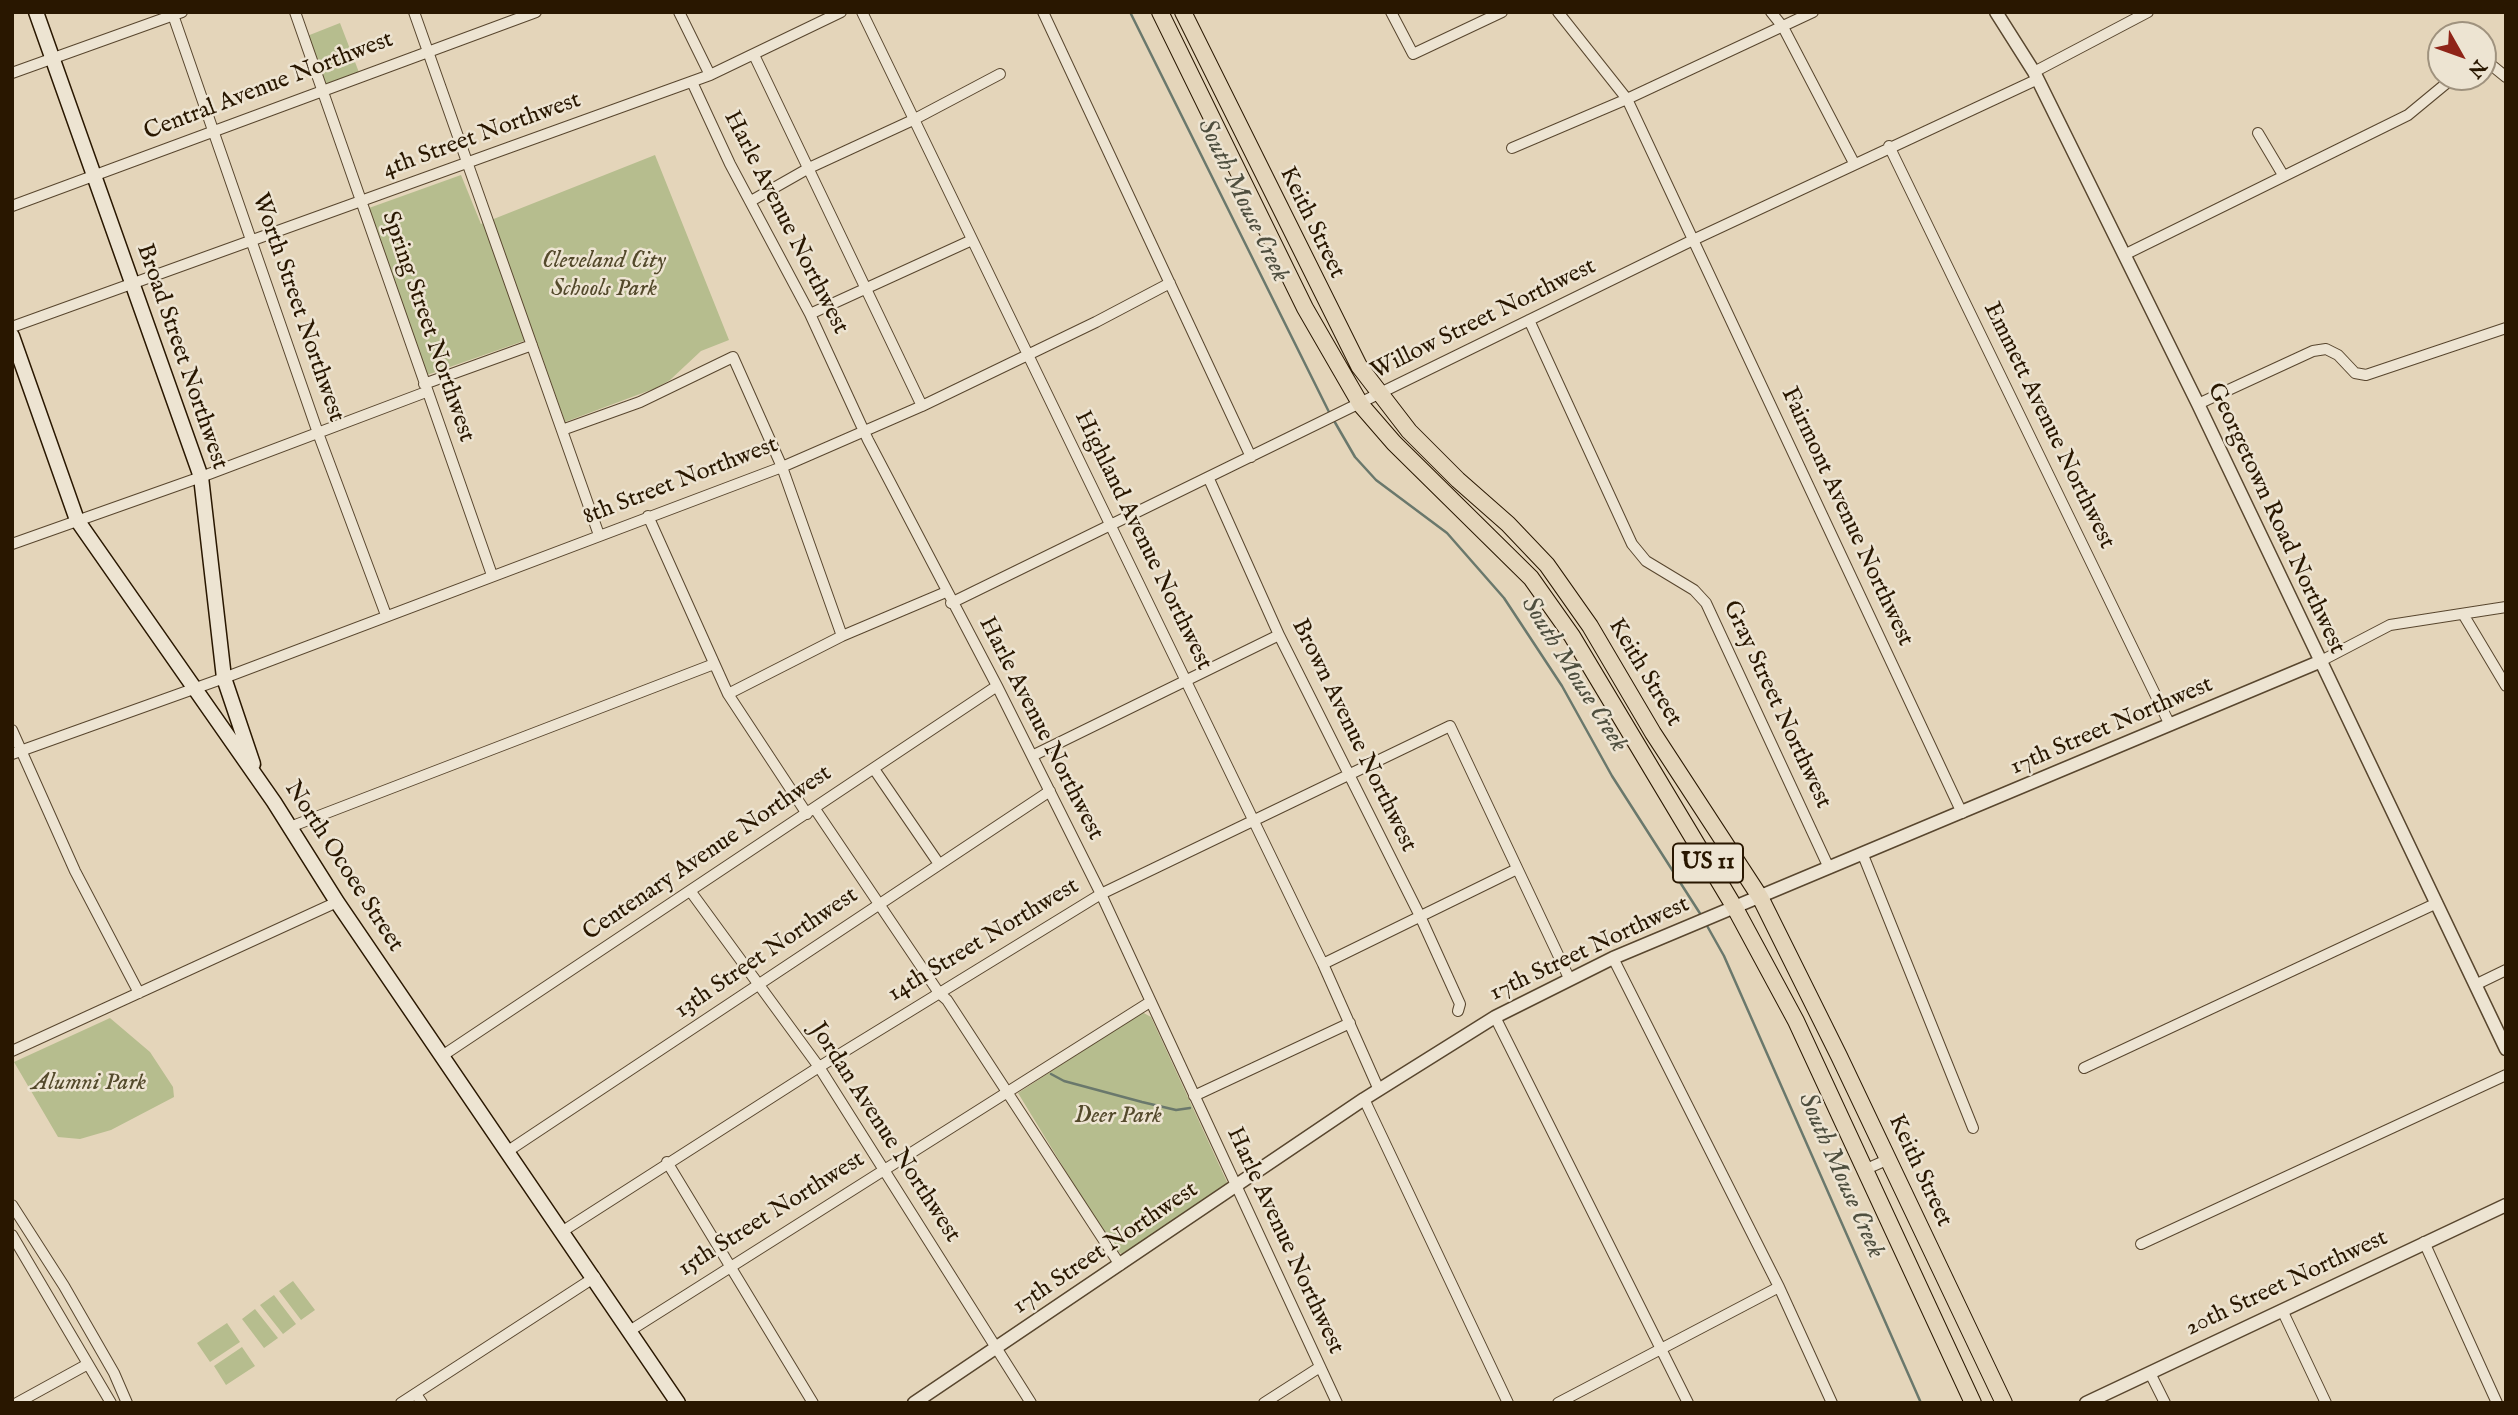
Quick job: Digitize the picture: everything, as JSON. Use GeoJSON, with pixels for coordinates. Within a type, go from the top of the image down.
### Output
{"type":"FeatureCollection","features":[{"type":"Feature","properties":{"kind":"main road","name":"Broad Street Northwest"},"geometry":{"type":"LineString","coordinates":[[36,12],[201,477],[224,678],[251,760],[274,802]]}},
{"type":"Feature","properties":{"kind":"main road","name":"Keith Street"},"geometry":{"type":"LineString","coordinates":[[1160,12],[1305,308],[1361,405],[1394,443],[1485,529],[1531,578],[1572,636],[1735,908],[1798,1025],[1973,1403]]}},
{"type":"Feature","properties":{"kind":"main road","name":"Keith Street"},"geometry":{"type":"LineString","coordinates":[[1183,12],[1359,366],[1409,431],[1548,565],[1590,626],[1653,733],[1760,897],[1889,1159],[2004,1403]]}},
{"type":"Feature","properties":{"kind":"main road"},"geometry":{"type":"LineString","coordinates":[[1195,85],[1214,76]]}},
{"type":"Feature","properties":{"kind":"main road","name":"North Ocoee Street"},"geometry":{"type":"LineString","coordinates":[[12,336],[77,520],[193,690],[274,802],[337,902],[595,1277],[678,1403]]}},
{"type":"Feature","properties":{"kind":"main road"},"geometry":{"type":"LineString","coordinates":[[1798,1025],[1798,1009],[1804,986]]}},
{"type":"Feature","properties":{"kind":"main road"},"geometry":{"type":"LineString","coordinates":[[1940,1331],[1935,1299],[1946,1280]]}},
{"type":"Feature","properties":{"kind":"street","name":"Spring Street Northwest"},"geometry":{"type":"LineString","coordinates":[[295,12],[492,575]]}},
{"type":"Feature","properties":{"kind":"street"},"geometry":{"type":"LineString","coordinates":[[414,12],[599,535]]}},
{"type":"Feature","properties":{"kind":"street","name":"Central Avenue Northwest"},"geometry":{"type":"LineString","coordinates":[[15,205],[536,12]]}},
{"type":"Feature","properties":{"kind":"street"},"geometry":{"type":"LineString","coordinates":[[679,12],[710,75]]}},
{"type":"Feature","properties":{"kind":"street","name":"4th Street Northwest"},"geometry":{"type":"LineString","coordinates":[[12,327],[692,82],[841,12]]}},
{"type":"Feature","properties":{"kind":"street","name":"Highland Avenue Northwest"},"geometry":{"type":"LineString","coordinates":[[862,12],[1323,964],[1379,1090]]}},
{"type":"Feature","properties":{"kind":"street"},"geometry":{"type":"LineString","coordinates":[[1043,12],[1251,457]]}},
{"type":"Feature","properties":{"kind":"street"},"geometry":{"type":"LineString","coordinates":[[1391,12],[1413,54],[1502,12]]}},
{"type":"Feature","properties":{"kind":"street","name":"Fairmont Avenue Northwest"},"geometry":{"type":"LineString","coordinates":[[1558,12],[1627,99],[1962,813]]}},
{"type":"Feature","properties":{"kind":"street"},"geometry":{"type":"LineString","coordinates":[[1771,12],[1783,27],[1854,163]]}},
{"type":"Feature","properties":{"kind":"street"},"geometry":{"type":"LineString","coordinates":[[1512,148],[1627,99],[1813,12]]}},
{"type":"Feature","properties":{"kind":"street","name":"Georgetown Road Northwest"},"geometry":{"type":"LineString","coordinates":[[1996,12],[2036,75],[2198,404],[2506,1049]]}},
{"type":"Feature","properties":{"kind":"street","name":"Willow Street Northwest"},"geometry":{"type":"LineString","coordinates":[[951,603],[2036,75],[2148,12]]}},
{"type":"Feature","properties":{"kind":"street"},"geometry":{"type":"LineString","coordinates":[[12,73],[176,13]]}},
{"type":"Feature","properties":{"kind":"street","name":"Worth Street Northwest"},"geometry":{"type":"LineString","coordinates":[[176,13],[251,242],[386,615]]}},
{"type":"Feature","properties":{"kind":"street"},"geometry":{"type":"LineString","coordinates":[[754,55],[922,406]]}},
{"type":"Feature","properties":{"kind":"street"},"geometry":{"type":"LineString","coordinates":[[751,201],[809,168],[913,120],[1000,75]]}},
{"type":"Feature","properties":{"kind":"street","name":"Harle Avenue Northwest"},"geometry":{"type":"LineString","coordinates":[[692,82],[730,164],[810,314],[865,433],[951,603],[997,686],[1101,894],[1337,1403]]}},
{"type":"Feature","properties":{"kind":"street"},"geometry":{"type":"LineString","coordinates":[[2124,255],[2408,115],[2437,91]]}},
{"type":"Feature","properties":{"kind":"street"},"geometry":{"type":"LineString","coordinates":[[2258,133],[2283,175]]}},
{"type":"Feature","properties":{"kind":"street","name":"Emmett Avenue Northwest"},"geometry":{"type":"LineString","coordinates":[[1889,146],[2170,725]]}},
{"type":"Feature","properties":{"kind":"street"},"geometry":{"type":"LineString","coordinates":[[810,314],[972,240]]}},
{"type":"Feature","properties":{"kind":"street","name":"8th Street Northwest"},"geometry":{"type":"LineString","coordinates":[[16,753],[193,690],[782,467],[922,406],[1170,283]]}},
{"type":"Feature","properties":{"kind":"street","name":"Gray Street Northwest"},"geometry":{"type":"LineString","coordinates":[[1529,320],[1632,544],[1646,561],[1694,590],[1706,603],[1829,868]]}},
{"type":"Feature","properties":{"kind":"street"},"geometry":{"type":"LineString","coordinates":[[2198,404],[2313,351],[2326,349],[2338,355],[2355,373],[2366,375],[2506,328]]}},
{"type":"Feature","properties":{"kind":"street"},"geometry":{"type":"LineString","coordinates":[[12,544],[318,433],[532,345]]}},
{"type":"Feature","properties":{"kind":"street"},"geometry":{"type":"LineString","coordinates":[[562,430],[639,402],[733,357],[782,467],[842,636]]}},
{"type":"Feature","properties":{"kind":"street","name":"Brown Avenue Northwest"},"geometry":{"type":"LineString","coordinates":[[1209,479],[1279,635],[1420,916],[1460,1004],[1458,1011]]}},
{"type":"Feature","properties":{"kind":"street"},"geometry":{"type":"LineString","coordinates":[[648,516],[728,694],[880,904],[939,993],[947,1000],[1120,1265]]}},
{"type":"Feature","properties":{"kind":"street"},"geometry":{"type":"LineString","coordinates":[[728,694],[842,636],[946,593]]}},
{"type":"Feature","properties":{"kind":"street","name":"17th Street Northwest"},"geometry":{"type":"LineString","coordinates":[[914,1403],[1379,1090],[1495,1017],[1569,978],[2319,662],[2390,625],[2506,607]]}},
{"type":"Feature","properties":{"kind":"street"},"geometry":{"type":"LineString","coordinates":[[2463,614],[2506,687]]}},
{"type":"Feature","properties":{"kind":"street"},"geometry":{"type":"LineString","coordinates":[[1572,636],[1590,626]]}},
{"type":"Feature","properties":{"kind":"street"},"geometry":{"type":"LineString","coordinates":[[1032,756],[1279,635]]}},
{"type":"Feature","properties":{"kind":"street"},"geometry":{"type":"LineString","coordinates":[[290,827],[714,664]]}},
{"type":"Feature","properties":{"kind":"street","name":"Centenary Avenue Northwest"},"geometry":{"type":"LineString","coordinates":[[442,1056],[997,686]]}},
{"type":"Feature","properties":{"kind":"street","name":"14th Street Northwest"},"geometry":{"type":"LineString","coordinates":[[563,1231],[667,1162],[1101,894],[1450,726],[1517,869]]}},
{"type":"Feature","properties":{"kind":"street"},"geometry":{"type":"LineString","coordinates":[[12,730],[16,753],[139,993]]}},
{"type":"Feature","properties":{"kind":"street"},"geometry":{"type":"LineString","coordinates":[[873,769],[939,864]]}},
{"type":"Feature","properties":{"kind":"street","name":"13th Street Northwest"},"geometry":{"type":"LineString","coordinates":[[508,1151],[1050,791]]}},
{"type":"Feature","properties":{"kind":"street"},"geometry":{"type":"LineString","coordinates":[[1863,855],[1973,1128]]}},
{"type":"Feature","properties":{"kind":"street"},"geometry":{"type":"LineString","coordinates":[[1323,964],[1517,869],[1569,978]]}},
{"type":"Feature","properties":{"kind":"street","name":"Jordan Avenue Northwest"},"geometry":{"type":"LineString","coordinates":[[691,892],[819,1067],[1031,1403]]}},
{"type":"Feature","properties":{"kind":"street"},"geometry":{"type":"LineString","coordinates":[[12,1051],[337,902]]}},
{"type":"Feature","properties":{"kind":"street"},"geometry":{"type":"LineString","coordinates":[[2084,1068],[2437,903]]}},
{"type":"Feature","properties":{"kind":"street"},"geometry":{"type":"LineString","coordinates":[[1613,958],[1779,1287],[1832,1403]]}},
{"type":"Feature","properties":{"kind":"street"},"geometry":{"type":"LineString","coordinates":[[2475,985],[2506,970]]}},
{"type":"Feature","properties":{"kind":"street","name":"15th Street Northwest"},"geometry":{"type":"LineString","coordinates":[[631,1330],[1150,1002]]}},
{"type":"Feature","properties":{"kind":"street"},"geometry":{"type":"LineString","coordinates":[[1495,1017],[1688,1403]]}},
{"type":"Feature","properties":{"kind":"street"},"geometry":{"type":"LineString","coordinates":[[1194,1096],[1350,1023]]}},
{"type":"Feature","properties":{"kind":"street"},"geometry":{"type":"LineString","coordinates":[[2141,1244],[2506,1075]]}},
{"type":"Feature","properties":{"kind":"street"},"geometry":{"type":"LineString","coordinates":[[1364,1100],[1508,1403]]}},
{"type":"Feature","properties":{"kind":"street"},"geometry":{"type":"LineString","coordinates":[[1864,1170],[1889,1159]]}},
{"type":"Feature","properties":{"kind":"street"},"geometry":{"type":"LineString","coordinates":[[667,1162],[813,1403]]}},
{"type":"Feature","properties":{"kind":"street"},"geometry":{"type":"LineString","coordinates":[[12,1205],[64,1286],[114,1373],[127,1403]]}},
{"type":"Feature","properties":{"kind":"street","name":"20th Street Northwest"},"geometry":{"type":"LineString","coordinates":[[2086,1403],[2506,1205]]}},
{"type":"Feature","properties":{"kind":"street"},"geometry":{"type":"LineString","coordinates":[[12,1235],[111,1403]]}},
{"type":"Feature","properties":{"kind":"street"},"geometry":{"type":"LineString","coordinates":[[2424,1242],[2497,1403]]}},
{"type":"Feature","properties":{"kind":"street"},"geometry":{"type":"LineString","coordinates":[[401,1403],[419,1398],[595,1277]]}},
{"type":"Feature","properties":{"kind":"street"},"geometry":{"type":"LineString","coordinates":[[1558,1403],[1779,1287]]}},
{"type":"Feature","properties":{"kind":"street"},"geometry":{"type":"LineString","coordinates":[[2282,1310],[2326,1403]]}},
{"type":"Feature","properties":{"kind":"street"},"geometry":{"type":"LineString","coordinates":[[17,1403],[88,1364]]}},
{"type":"Feature","properties":{"kind":"street"},"geometry":{"type":"LineString","coordinates":[[1264,1403],[1320,1367]]}},
{"type":"Feature","properties":{"kind":"street"},"geometry":{"type":"LineString","coordinates":[[2150,1373],[2165,1403]]}},
{"type":"Feature","properties":{"kind":"green space"},"geometry":{"type":"Polygon","coordinates":[[[340,23],[360,75],[322,91],[302,38],[340,23]]]}},
{"type":"Feature","properties":{"kind":"green space","name":"Cleveland City Schools Park"},"geometry":{"type":"Polygon","coordinates":[[[655,155],[729,340],[701,351],[670,380],[656,388],[565,422],[535,337],[427,375],[369,208],[461,175],[481,224],[655,155]]]}},
{"type":"Feature","properties":{"kind":"green space","name":"Deer Park"},"geometry":{"type":"Polygon","coordinates":[[[1142,1012],[1151,1017],[1227,1182],[1226,1186],[1123,1255],[1112,1247],[1018,1093],[1142,1012]]]}},
{"type":"Feature","properties":{"kind":"green space","name":"Alumni Park"},"geometry":{"type":"Polygon","coordinates":[[[110,1018],[150,1052],[173,1087],[174,1097],[111,1130],[80,1139],[58,1137],[14,1062],[110,1018]]]}},
{"type":"Feature","properties":{"kind":"green space"},"geometry":{"type":"Polygon","coordinates":[[[293,1281],[315,1310],[301,1320],[279,1291],[293,1281]]]}},
{"type":"Feature","properties":{"kind":"green space"},"geometry":{"type":"Polygon","coordinates":[[[274,1295],[296,1324],[283,1334],[260,1305],[274,1295]]]}},
{"type":"Feature","properties":{"kind":"green space"},"geometry":{"type":"Polygon","coordinates":[[[255,1309],[278,1338],[264,1348],[242,1319],[255,1309]]]}},
{"type":"Feature","properties":{"kind":"green space"},"geometry":{"type":"Polygon","coordinates":[[[227,1323],[240,1342],[210,1362],[197,1343],[227,1323]]]}},
{"type":"Feature","properties":{"kind":"green space"},"geometry":{"type":"Polygon","coordinates":[[[242,1347],[255,1366],[226,1385],[214,1366],[242,1347]]]}},
{"type":"Feature","properties":{"kind":"waterway","name":"South Mouse Creek"},"geometry":{"type":"LineString","coordinates":[[1130,12],[1330,414]]}},
{"type":"Feature","properties":{"kind":"waterway","name":"South Mouse Creek"},"geometry":{"type":"LineString","coordinates":[[1333,419],[1355,457],[1376,480],[1447,533],[1504,598],[1562,686],[1612,776],[1701,915]]}},
{"type":"Feature","properties":{"kind":"waterway","name":"South Mouse Creek"},"geometry":{"type":"LineString","coordinates":[[1706,924],[1724,956],[1921,1403]]}},
{"type":"Feature","properties":{"kind":"waterway"},"geometry":{"type":"LineString","coordinates":[[1051,1074],[1064,1081],[1142,1102],[1176,1110],[1190,1108]]}}]}
